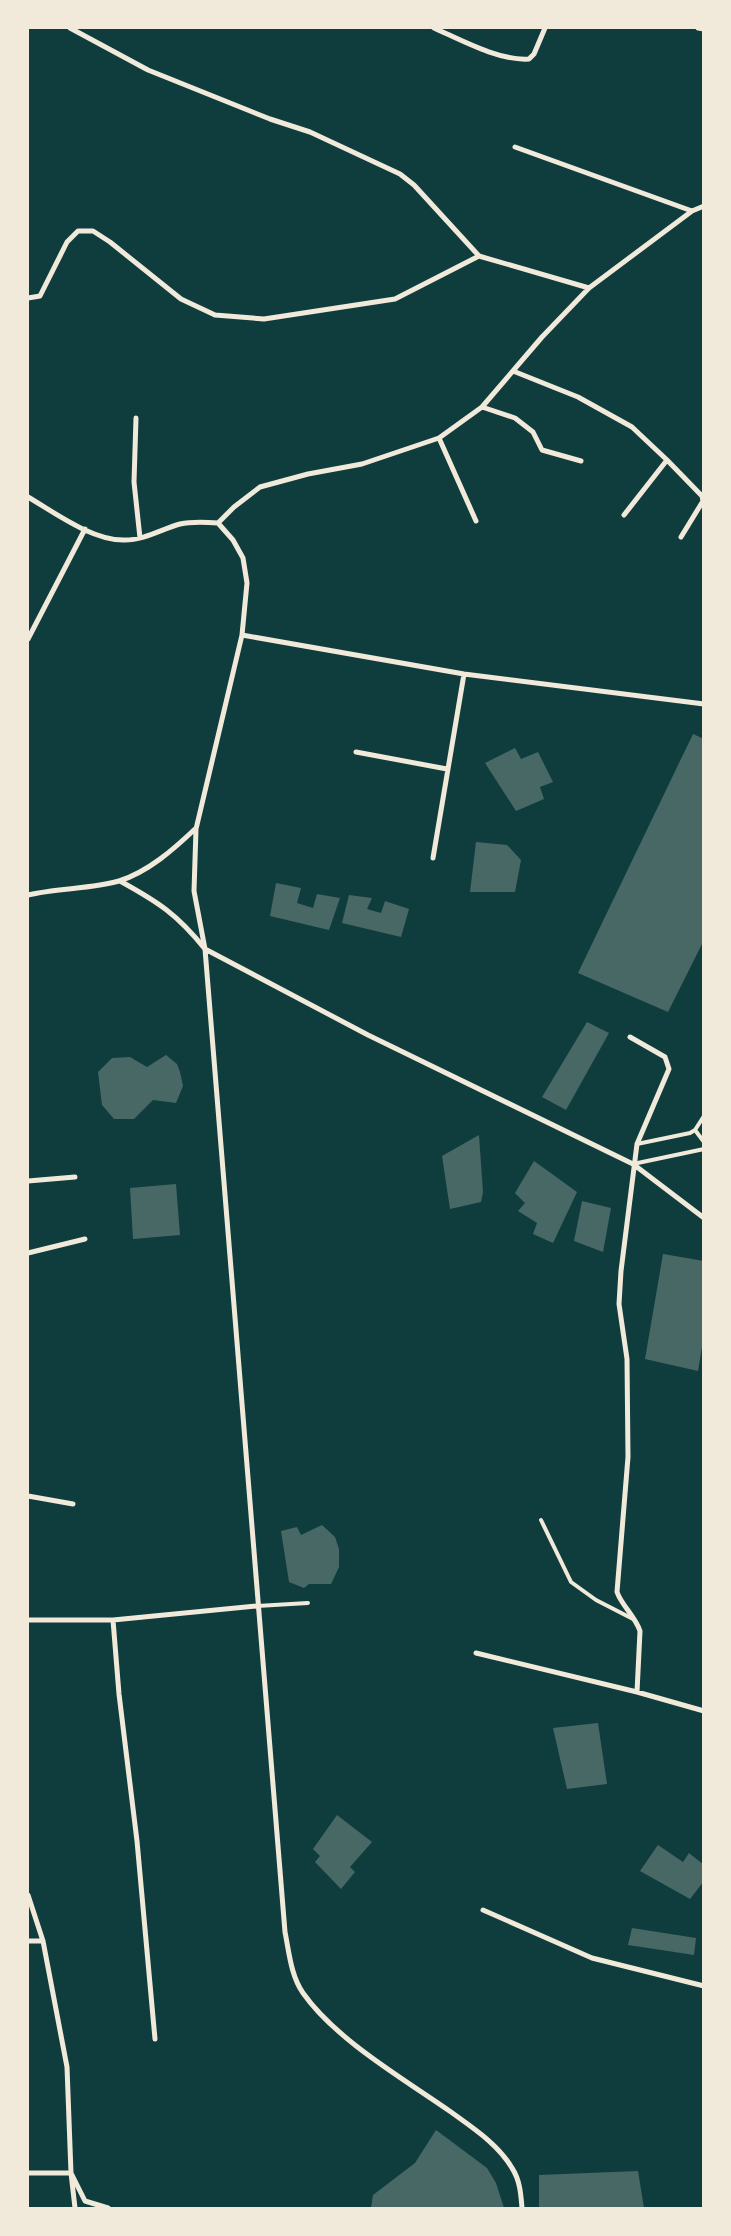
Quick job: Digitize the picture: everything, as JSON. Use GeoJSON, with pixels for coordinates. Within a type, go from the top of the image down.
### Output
{"type":"FeatureCollection","features":[{"type":"Feature","properties":{"kind":"street"},"geometry":{"type":"LineString","coordinates":[[70,28],[148,70],[270,119],[310,132],[400,174],[414,185],[479,256],[589,288]]}},
{"type":"Feature","properties":{"kind":"street"},"geometry":{"type":"LineString","coordinates":[[434,28],[484,50],[521,60],[529,59],[534,54],[545,28]]}},
{"type":"Feature","properties":{"kind":"street"},"geometry":{"type":"LineString","coordinates":[[698,28],[704,29]]}},
{"type":"Feature","properties":{"kind":"street"},"geometry":{"type":"LineString","coordinates":[[515,147],[692,211]]}},
{"type":"Feature","properties":{"kind":"street"},"geometry":{"type":"LineString","coordinates":[[218,523],[234,506],[260,487],[308,474],[362,464],[439,438],[482,408],[542,337],[589,288],[692,211],[704,206]]}},
{"type":"Feature","properties":{"kind":"street"},"geometry":{"type":"LineString","coordinates":[[28,298],[40,296],[67,242],[78,232],[93,232],[110,242],[181,299],[215,314],[264,318],[395,299],[479,256]]}},
{"type":"Feature","properties":{"kind":"street"},"geometry":{"type":"LineString","coordinates":[[513,371],[578,397],[632,427],[667,460],[702,496],[703,501],[681,536]]}},
{"type":"Feature","properties":{"kind":"street"},"geometry":{"type":"LineString","coordinates":[[482,408],[515,418],[533,432],[542,450],[581,461]]}},
{"type":"Feature","properties":{"kind":"street"},"geometry":{"type":"LineString","coordinates":[[136,418],[134,482],[140,538]]}},
{"type":"Feature","properties":{"kind":"street"},"geometry":{"type":"LineString","coordinates":[[439,438],[476,521]]}},
{"type":"Feature","properties":{"kind":"street"},"geometry":{"type":"LineString","coordinates":[[624,515],[667,460]]}},
{"type":"Feature","properties":{"kind":"street"},"geometry":{"type":"LineString","coordinates":[[28,497],[107,539],[126,540],[140,538],[180,524],[218,523],[233,540],[243,558],[247,583],[242,635],[196,829],[194,891],[205,949],[285,1932],[292,1971],[302,1992],[318,2012],[353,2043],[478,2131],[500,2152],[513,2169],[520,2191],[522,2208]]}},
{"type":"Feature","properties":{"kind":"street"},"geometry":{"type":"LineString","coordinates":[[28,639],[85,529]]}},
{"type":"Feature","properties":{"kind":"street"},"geometry":{"type":"LineString","coordinates":[[242,635],[464,674],[704,704]]}},
{"type":"Feature","properties":{"kind":"street"},"geometry":{"type":"LineString","coordinates":[[433,858],[464,674]]}},
{"type":"Feature","properties":{"kind":"street"},"geometry":{"type":"LineString","coordinates":[[356,752],[447,769]]}},
{"type":"Feature","properties":{"kind":"street"},"geometry":{"type":"LineString","coordinates":[[28,895],[120,881],[172,851],[196,829]]}},
{"type":"Feature","properties":{"kind":"street"},"geometry":{"type":"LineString","coordinates":[[120,881],[166,908],[186,925],[205,949],[368,1035],[633,1164],[704,1218]]}},
{"type":"Feature","properties":{"kind":"street"},"geometry":{"type":"LineString","coordinates":[[630,1036],[665,1057],[669,1069],[636,1144],[620,1279],[620,1304],[627,1359],[628,1457],[623,1541],[616,1584],[620,1599],[637,1621],[640,1645],[637,1692]]}},
{"type":"Feature","properties":{"kind":"street"},"geometry":{"type":"LineString","coordinates":[[28,1181],[75,1177]]}},
{"type":"Feature","properties":{"kind":"street"},"geometry":{"type":"LineString","coordinates":[[28,1253],[85,1239]]}},
{"type":"Feature","properties":{"kind":"street"},"geometry":{"type":"LineString","coordinates":[[28,1496],[73,1504]]}},
{"type":"Feature","properties":{"kind":"street"},"geometry":{"type":"LineString","coordinates":[[28,1620],[112,1620],[257,1606]]}},
{"type":"Feature","properties":{"kind":"street"},"geometry":{"type":"LineString","coordinates":[[112,1620],[137,1841],[155,2039]]}},
{"type":"Feature","properties":{"kind":"street"},"geometry":{"type":"LineString","coordinates":[[476,1652],[637,1692],[704,1711]]}},
{"type":"Feature","properties":{"kind":"street"},"geometry":{"type":"LineString","coordinates":[[28,1895],[43,1941],[67,2067],[71,2173],[75,2208]]}},
{"type":"Feature","properties":{"kind":"street"},"geometry":{"type":"LineString","coordinates":[[483,1910],[592,1958],[704,1986]]}},
{"type":"Feature","properties":{"kind":"street"},"geometry":{"type":"LineString","coordinates":[[28,1941],[43,1941]]}},
{"type":"Feature","properties":{"kind":"street"},"geometry":{"type":"LineString","coordinates":[[28,2173],[71,2173]]}},
{"type":"Feature","properties":{"kind":"street"},"geometry":{"type":"LineString","coordinates":[[71,2173],[85,2201],[108,2208]]}},
{"type":"Feature","properties":{"kind":"lane"},"geometry":{"type":"LineString","coordinates":[[636,1144],[690,1133],[695,1130],[704,1116]]}},
{"type":"Feature","properties":{"kind":"lane"},"geometry":{"type":"LineString","coordinates":[[695,1130],[704,1142]]}},
{"type":"Feature","properties":{"kind":"lane"},"geometry":{"type":"LineString","coordinates":[[633,1164],[704,1149]]}},
{"type":"Feature","properties":{"kind":"lane"},"geometry":{"type":"LineString","coordinates":[[541,1520],[571,1582],[596,1600],[637,1621]]}},
{"type":"Feature","properties":{"kind":"lane"},"geometry":{"type":"LineString","coordinates":[[257,1606],[308,1603]]}},
{"type":"Feature","properties":{"kind":"lane"},"geometry":{"type":"LineString","coordinates":[[704,1803],[704,1812]]}},
{"type":"Feature","properties":{"kind":"building"},"geometry":{"type":"Polygon","coordinates":[[[693,734],[704,739],[704,940],[668,1012],[578,973],[693,734]]]}},
{"type":"Feature","properties":{"kind":"building"},"geometry":{"type":"Polygon","coordinates":[[[515,748],[521,759],[538,752],[553,782],[540,787],[544,799],[516,811],[485,763],[515,748]]]}},
{"type":"Feature","properties":{"kind":"building"},"geometry":{"type":"Polygon","coordinates":[[[476,842],[507,845],[521,860],[515,892],[470,892],[476,842]]]}},
{"type":"Feature","properties":{"kind":"building"},"geometry":{"type":"Polygon","coordinates":[[[276,883],[301,888],[297,903],[313,908],[317,894],[340,898],[329,930],[270,916],[276,883]]]}},
{"type":"Feature","properties":{"kind":"building"},"geometry":{"type":"Polygon","coordinates":[[[349,895],[372,898],[367,909],[381,913],[385,901],[409,909],[401,937],[342,923],[349,895]]]}},
{"type":"Feature","properties":{"kind":"building"},"geometry":{"type":"Polygon","coordinates":[[[587,1022],[609,1033],[566,1110],[542,1097],[587,1022]]]}},
{"type":"Feature","properties":{"kind":"building"},"geometry":{"type":"Polygon","coordinates":[[[166,1055],[177,1064],[183,1086],[176,1103],[153,1100],[134,1119],[114,1119],[102,1105],[98,1072],[112,1058],[130,1057],[147,1067],[166,1055]]]}},
{"type":"Feature","properties":{"kind":"building"},"geometry":{"type":"Polygon","coordinates":[[[479,1135],[483,1192],[481,1202],[450,1209],[442,1156],[479,1135]]]}},
{"type":"Feature","properties":{"kind":"building"},"geometry":{"type":"Polygon","coordinates":[[[534,1161],[577,1192],[553,1243],[533,1234],[537,1223],[518,1211],[525,1203],[515,1193],[534,1161]]]}},
{"type":"Feature","properties":{"kind":"building"},"geometry":{"type":"Polygon","coordinates":[[[176,1184],[180,1235],[133,1239],[130,1188],[176,1184]]]}},
{"type":"Feature","properties":{"kind":"building"},"geometry":{"type":"Polygon","coordinates":[[[582,1201],[611,1208],[603,1252],[574,1241],[582,1201]]]}},
{"type":"Feature","properties":{"kind":"building"},"geometry":{"type":"Polygon","coordinates":[[[663,1254],[704,1261],[704,1335],[698,1371],[645,1359],[663,1254]]]}},
{"type":"Feature","properties":{"kind":"building"},"geometry":{"type":"Polygon","coordinates":[[[322,1525],[335,1537],[339,1549],[339,1567],[331,1584],[309,1584],[304,1588],[289,1582],[281,1531],[297,1527],[301,1535],[322,1525]]]}},
{"type":"Feature","properties":{"kind":"building"},"geometry":{"type":"Polygon","coordinates":[[[598,1723],[607,1784],[567,1789],[553,1728],[598,1723]]]}},
{"type":"Feature","properties":{"kind":"building"},"geometry":{"type":"Polygon","coordinates":[[[337,1815],[372,1842],[350,1867],[355,1872],[341,1889],[315,1862],[320,1856],[313,1849],[337,1815]]]}},
{"type":"Feature","properties":{"kind":"building"},"geometry":{"type":"Polygon","coordinates":[[[658,1845],[683,1862],[689,1853],[704,1865],[704,1881],[690,1899],[640,1871],[658,1845]]]}},
{"type":"Feature","properties":{"kind":"building"},"geometry":{"type":"Polygon","coordinates":[[[632,1928],[696,1938],[694,1955],[628,1945],[632,1928]]]}},
{"type":"Feature","properties":{"kind":"building"},"geometry":{"type":"Polygon","coordinates":[[[436,2130],[487,2168],[496,2183],[504,2208],[371,2208],[373,2195],[415,2163],[436,2130]]]}},
{"type":"Feature","properties":{"kind":"building"},"geometry":{"type":"Polygon","coordinates":[[[638,2171],[644,2208],[539,2208],[539,2175],[638,2171]]]}}]}
